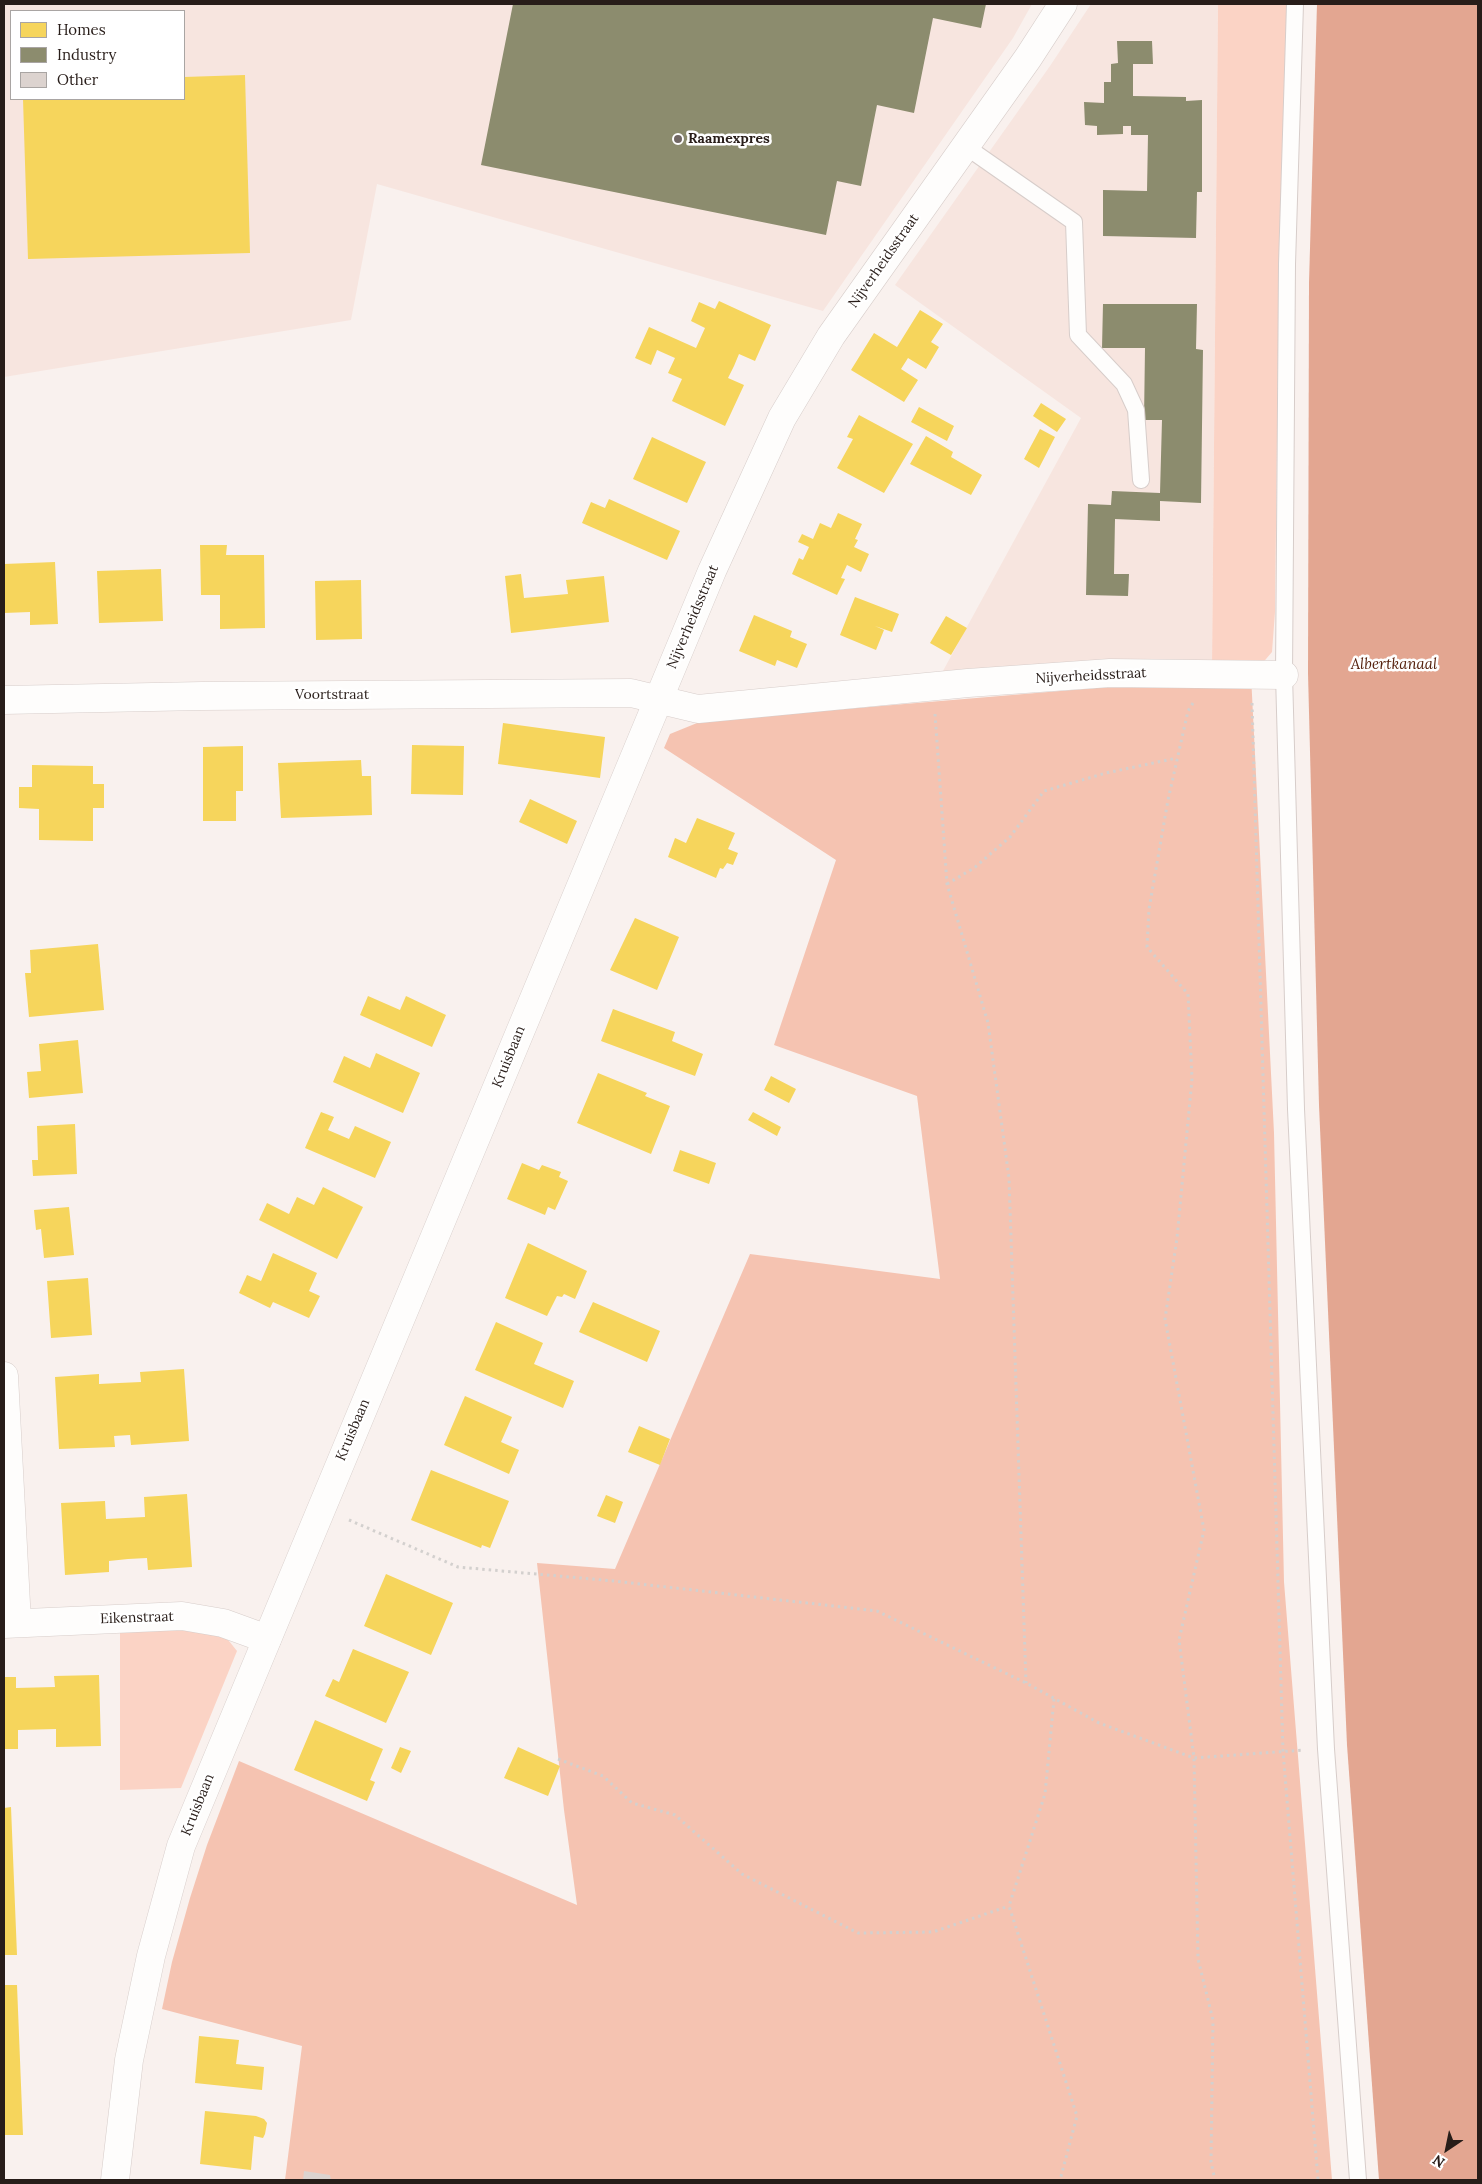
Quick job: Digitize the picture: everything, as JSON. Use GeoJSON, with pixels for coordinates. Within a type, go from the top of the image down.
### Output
{"type":"FeatureCollection","features":[{"type":"Feature","properties":{"kind":"street","name":"Nijverheidsstraat"},"geometry":{"type":"LineString","coordinates":[[1063,4],[831,336],[782,418],[712,571],[658,700],[698,709],[1110,673],[1284,675]]}},
{"type":"Feature","properties":{"kind":"street","name":"Voortstraat"},"geometry":{"type":"LineString","coordinates":[[4,700],[212,696],[631,693],[658,700]]}},
{"type":"Feature","properties":{"kind":"street","name":"Kruisbaan"},"geometry":{"type":"LineString","coordinates":[[116,2180],[129,2060],[151,1956],[181,1846],[320,1508],[658,700]]}},
{"type":"Feature","properties":{"kind":"street"},"geometry":{"type":"LineString","coordinates":[[4,1376],[11,1623]]}},
{"type":"Feature","properties":{"kind":"street","name":"Eikenstraat"},"geometry":{"type":"LineString","coordinates":[[11,1623],[182,1616],[223,1623],[267,1639]]}},
{"type":"Feature","properties":{"kind":"lane"},"geometry":{"type":"LineString","coordinates":[[1295,4],[1287,264],[1284,675],[1296,1109],[1326,1749],[1358,2180]]}},
{"type":"Feature","properties":{"kind":"lane"},"geometry":{"type":"LineString","coordinates":[[965,146],[1074,222],[1078,335],[1124,384],[1136,410],[1141,480]]}},
{"type":"Feature","properties":{"kind":"path"},"geometry":{"type":"LineString","coordinates":[[1210,674],[1188,711],[1177,758],[1149,909],[1147,946],[1188,994],[1192,1079],[1177,1238],[1165,1319],[1204,1530],[1178,1640],[1194,1758],[1198,1959],[1213,2020],[1211,2162],[1215,2180]]}},
{"type":"Feature","properties":{"kind":"path"},"geometry":{"type":"LineString","coordinates":[[1251,675],[1283,1751],[1318,2180]]}},
{"type":"Feature","properties":{"kind":"path"},"geometry":{"type":"LineString","coordinates":[[934,687],[947,884],[988,1023],[1009,1178],[1026,1683]]}},
{"type":"Feature","properties":{"kind":"path"},"geometry":{"type":"LineString","coordinates":[[947,884],[974,868],[1010,837],[1044,791],[1106,773],[1177,758]]}},
{"type":"Feature","properties":{"kind":"path"},"geometry":{"type":"LineString","coordinates":[[320,1508],[458,1567],[540,1574],[877,1611],[1026,1683],[1099,1723],[1194,1758],[1326,1749]]}},
{"type":"Feature","properties":{"kind":"path"},"geometry":{"type":"LineString","coordinates":[[1054,1699],[1045,1794],[1009,1906],[1077,2116],[1060,2180]]}},
{"type":"Feature","properties":{"kind":"path"},"geometry":{"type":"LineString","coordinates":[[558,1759],[603,1776],[632,1802],[675,1815],[742,1874],[858,1933],[933,1932],[1009,1906]]}},
{"type":"Feature","properties":{"kind":"shaded area"},"geometry":{"type":"Polygon","coordinates":[[[4,4],[1032,4],[1013,38],[823,311],[377,184],[351,320],[4,377],[4,4]]]}},
{"type":"Feature","properties":{"kind":"shaded area"},"geometry":{"type":"Polygon","coordinates":[[[1091,4],[1218,4],[1212,664],[938,680],[1081,418],[895,285],[1050,66],[1091,4]]]}},
{"type":"Feature","properties":{"kind":"shaded area"},"geometry":{"type":"Polygon","coordinates":[[[1218,4],[1287,4],[1279,261],[1275,612],[1272,652],[1260,666],[1212,664],[1218,4]]]}},
{"type":"Feature","properties":{"kind":"shaded area"},"geometry":{"type":"Polygon","coordinates":[[[1251,675],[1274,1133],[1284,1582],[1332,2180],[285,2180],[302,2046],[162,2009],[172,1962],[190,1898],[207,1845],[239,1761],[577,1905],[564,1810],[537,1563],[615,1569],[750,1254],[940,1279],[917,1096],[774,1045],[836,860],[664,748],[670,734],[702,721],[1251,675]]]}},
{"type":"Feature","properties":{"kind":"shaded area"},"geometry":{"type":"Polygon","coordinates":[[[195,1627],[225,1636],[237,1651],[181,1788],[120,1790],[120,1630],[195,1627]]]}},
{"type":"Feature","properties":{"kind":"water","name":"Albertkanaal"},"geometry":{"type":"Polygon","coordinates":[[[1317,4],[1478,4],[1478,2180],[1379,2180],[1347,1745],[1319,1105],[1308,673],[1309,283],[1317,4]]]}},
{"type":"Feature","properties":{"kind":"building: Homes"},"geometry":{"type":"Polygon","coordinates":[[[245,75],[250,253],[28,259],[23,100],[185,100],[185,77],[245,75]]]}},
{"type":"Feature","properties":{"kind":"building: Homes"},"geometry":{"type":"Polygon","coordinates":[[[719,301],[771,325],[755,361],[739,354],[728,378],[744,385],[725,426],[672,401],[682,379],[668,373],[675,358],[657,350],[651,365],[635,358],[649,327],[696,348],[705,328],[691,321],[699,302],[715,309],[719,301]]]}},
{"type":"Feature","properties":{"kind":"building: Homes"},"geometry":{"type":"Polygon","coordinates":[[[920,310],[943,324],[931,342],[939,347],[926,369],[908,358],[901,369],[918,380],[904,402],[851,370],[874,333],[897,347],[920,310]]]}},
{"type":"Feature","properties":{"kind":"building: Homes"},"geometry":{"type":"Polygon","coordinates":[[[1041,403],[1066,419],[1057,432],[1033,416],[1041,403]]]}},
{"type":"Feature","properties":{"kind":"building: Homes"},"geometry":{"type":"Polygon","coordinates":[[[919,407],[954,426],[947,441],[911,422],[919,407]]]}},
{"type":"Feature","properties":{"kind":"building: Homes"},"geometry":{"type":"Polygon","coordinates":[[[859,415],[913,444],[884,493],[837,468],[853,439],[847,437],[859,415]]]}},
{"type":"Feature","properties":{"kind":"building: Homes"},"geometry":{"type":"Polygon","coordinates":[[[1040,429],[1055,437],[1039,468],[1024,459],[1040,429]]]}},
{"type":"Feature","properties":{"kind":"building: Homes"},"geometry":{"type":"Polygon","coordinates":[[[926,436],[953,452],[951,457],[982,475],[971,495],[910,464],[926,436]]]}},
{"type":"Feature","properties":{"kind":"building: Homes"},"geometry":{"type":"Polygon","coordinates":[[[652,437],[706,462],[687,503],[633,479],[652,437]]]}},
{"type":"Feature","properties":{"kind":"building: Homes"},"geometry":{"type":"Polygon","coordinates":[[[609,499],[680,531],[667,560],[582,523],[591,502],[605,508],[609,499]]]}},
{"type":"Feature","properties":{"kind":"building: Homes"},"geometry":{"type":"Polygon","coordinates":[[[838,513],[862,524],[855,539],[858,540],[854,547],[869,554],[861,572],[847,565],[841,578],[845,579],[837,595],[792,574],[799,558],[803,560],[809,547],[798,542],[802,534],[813,539],[820,523],[831,528],[838,513]]]}},
{"type":"Feature","properties":{"kind":"building: Homes"},"geometry":{"type":"Polygon","coordinates":[[[200,545],[227,545],[226,555],[264,555],[265,628],[220,629],[220,595],[201,595],[200,545]]]}},
{"type":"Feature","properties":{"kind":"building: Homes"},"geometry":{"type":"Polygon","coordinates":[[[55,562],[58,624],[30,625],[30,612],[4,613],[4,564],[55,562]]]}},
{"type":"Feature","properties":{"kind":"building: Homes"},"geometry":{"type":"Polygon","coordinates":[[[161,569],[163,621],[99,623],[97,571],[161,569]]]}},
{"type":"Feature","properties":{"kind":"building: Homes"},"geometry":{"type":"Polygon","coordinates":[[[521,574],[524,598],[568,594],[566,580],[604,576],[609,622],[511,633],[505,576],[521,574]]]}},
{"type":"Feature","properties":{"kind":"building: Homes"},"geometry":{"type":"Polygon","coordinates":[[[361,580],[362,639],[316,640],[315,581],[361,580]]]}},
{"type":"Feature","properties":{"kind":"building: Homes"},"geometry":{"type":"Polygon","coordinates":[[[855,597],[899,614],[892,632],[875,626],[884,630],[876,650],[840,635],[855,597]]]}},
{"type":"Feature","properties":{"kind":"building: Homes"},"geometry":{"type":"Polygon","coordinates":[[[754,615],[792,631],[790,637],[807,644],[797,668],[777,660],[775,666],[739,651],[754,615]]]}},
{"type":"Feature","properties":{"kind":"building: Homes"},"geometry":{"type":"Polygon","coordinates":[[[946,616],[967,628],[951,655],[930,643],[946,616]]]}},
{"type":"Feature","properties":{"kind":"building: Homes"},"geometry":{"type":"Polygon","coordinates":[[[503,723],[605,737],[600,778],[498,764],[503,723]]]}},
{"type":"Feature","properties":{"kind":"building: Homes"},"geometry":{"type":"Polygon","coordinates":[[[412,745],[464,746],[463,795],[411,794],[412,745]]]}},
{"type":"Feature","properties":{"kind":"building: Homes"},"geometry":{"type":"Polygon","coordinates":[[[243,746],[243,791],[236,791],[236,821],[203,821],[203,747],[243,746]]]}},
{"type":"Feature","properties":{"kind":"building: Homes"},"geometry":{"type":"Polygon","coordinates":[[[361,760],[362,776],[371,776],[372,815],[281,818],[278,763],[361,760]]]}},
{"type":"Feature","properties":{"kind":"building: Homes"},"geometry":{"type":"Polygon","coordinates":[[[32,765],[93,766],[93,784],[104,784],[104,808],[93,808],[93,841],[39,840],[39,809],[19,808],[19,787],[32,787],[32,765]]]}},
{"type":"Feature","properties":{"kind":"building: Homes"},"geometry":{"type":"Polygon","coordinates":[[[530,799],[577,821],[567,844],[519,822],[530,799]]]}},
{"type":"Feature","properties":{"kind":"building: Homes"},"geometry":{"type":"Polygon","coordinates":[[[697,818],[735,833],[728,849],[738,853],[733,865],[727,863],[723,869],[720,868],[716,878],[668,857],[675,838],[686,843],[697,818]]]}},
{"type":"Feature","properties":{"kind":"building: Homes"},"geometry":{"type":"Polygon","coordinates":[[[635,918],[679,937],[657,990],[610,970],[635,918]]]}},
{"type":"Feature","properties":{"kind":"building: Homes"},"geometry":{"type":"Polygon","coordinates":[[[98,944],[104,1010],[29,1017],[25,973],[31,973],[30,950],[98,944]]]}},
{"type":"Feature","properties":{"kind":"building: Homes"},"geometry":{"type":"Polygon","coordinates":[[[368,996],[400,1010],[406,996],[446,1015],[432,1047],[360,1015],[368,996]]]}},
{"type":"Feature","properties":{"kind":"building: Homes"},"geometry":{"type":"Polygon","coordinates":[[[613,1009],[675,1032],[672,1041],[703,1054],[695,1076],[601,1041],[613,1009]]]}},
{"type":"Feature","properties":{"kind":"building: Homes"},"geometry":{"type":"Polygon","coordinates":[[[78,1040],[83,1093],[29,1098],[27,1072],[41,1071],[39,1044],[78,1040]]]}},
{"type":"Feature","properties":{"kind":"building: Homes"},"geometry":{"type":"Polygon","coordinates":[[[376,1053],[420,1073],[403,1113],[333,1082],[344,1056],[370,1068],[376,1053]]]}},
{"type":"Feature","properties":{"kind":"building: Homes"},"geometry":{"type":"Polygon","coordinates":[[[598,1073],[647,1093],[645,1096],[670,1106],[651,1154],[577,1123],[598,1073]]]}},
{"type":"Feature","properties":{"kind":"building: Homes"},"geometry":{"type":"Polygon","coordinates":[[[771,1076],[796,1089],[789,1103],[764,1090],[771,1076]]]}},
{"type":"Feature","properties":{"kind":"building: Homes"},"geometry":{"type":"Polygon","coordinates":[[[321,1112],[334,1117],[328,1130],[349,1139],[355,1126],[391,1142],[375,1178],[305,1148],[321,1112]]]}},
{"type":"Feature","properties":{"kind":"building: Homes"},"geometry":{"type":"Polygon","coordinates":[[[753,1112],[781,1127],[777,1136],[748,1120],[753,1112]]]}},
{"type":"Feature","properties":{"kind":"building: Homes"},"geometry":{"type":"Polygon","coordinates":[[[75,1124],[77,1174],[33,1176],[32,1160],[38,1160],[37,1126],[75,1124]]]}},
{"type":"Feature","properties":{"kind":"building: Homes"},"geometry":{"type":"Polygon","coordinates":[[[680,1150],[716,1163],[709,1184],[673,1171],[680,1150]]]}},
{"type":"Feature","properties":{"kind":"building: Homes"},"geometry":{"type":"Polygon","coordinates":[[[522,1163],[539,1170],[542,1165],[561,1172],[559,1177],[568,1181],[555,1210],[548,1207],[545,1215],[507,1199],[522,1163]]]}},
{"type":"Feature","properties":{"kind":"building: Homes"},"geometry":{"type":"Polygon","coordinates":[[[323,1187],[363,1207],[337,1259],[259,1220],[267,1203],[289,1214],[297,1197],[314,1205],[323,1187]]]}},
{"type":"Feature","properties":{"kind":"building: Homes"},"geometry":{"type":"Polygon","coordinates":[[[69,1207],[74,1255],[44,1258],[41,1229],[36,1230],[34,1210],[69,1207]]]}},
{"type":"Feature","properties":{"kind":"building: Homes"},"geometry":{"type":"Polygon","coordinates":[[[528,1243],[587,1271],[575,1299],[564,1294],[562,1297],[557,1296],[547,1316],[505,1298],[528,1243]]]}},
{"type":"Feature","properties":{"kind":"building: Homes"},"geometry":{"type":"Polygon","coordinates":[[[273,1253],[317,1273],[309,1291],[320,1296],[309,1318],[273,1302],[270,1308],[239,1293],[247,1275],[261,1281],[273,1253]]]}},
{"type":"Feature","properties":{"kind":"building: Homes"},"geometry":{"type":"Polygon","coordinates":[[[88,1278],[92,1335],[51,1338],[47,1281],[88,1278]]]}},
{"type":"Feature","properties":{"kind":"building: Homes"},"geometry":{"type":"Polygon","coordinates":[[[593,1302],[660,1331],[647,1362],[579,1332],[593,1302]]]}},
{"type":"Feature","properties":{"kind":"building: Homes"},"geometry":{"type":"Polygon","coordinates":[[[496,1322],[543,1343],[534,1364],[574,1381],[563,1408],[475,1370],[496,1322]]]}},
{"type":"Feature","properties":{"kind":"building: Homes"},"geometry":{"type":"Polygon","coordinates":[[[184,1369],[189,1441],[131,1445],[130,1435],[114,1436],[115,1447],[59,1449],[55,1377],[99,1374],[99,1384],[141,1382],[140,1372],[184,1369]]]}},
{"type":"Feature","properties":{"kind":"building: Homes"},"geometry":{"type":"Polygon","coordinates":[[[465,1396],[512,1417],[501,1442],[519,1450],[509,1474],[444,1445],[465,1396]]]}},
{"type":"Feature","properties":{"kind":"building: Homes"},"geometry":{"type":"Polygon","coordinates":[[[639,1426],[670,1439],[660,1465],[628,1452],[639,1426]]]}},
{"type":"Feature","properties":{"kind":"building: Homes"},"geometry":{"type":"Polygon","coordinates":[[[431,1470],[509,1501],[490,1548],[482,1545],[481,1548],[411,1520],[431,1470]]]}},
{"type":"Feature","properties":{"kind":"building: Homes"},"geometry":{"type":"Polygon","coordinates":[[[187,1494],[192,1567],[148,1570],[147,1558],[128,1559],[109,1561],[109,1572],[65,1575],[61,1503],[105,1501],[106,1519],[145,1517],[144,1497],[187,1494]]]}},
{"type":"Feature","properties":{"kind":"building: Homes"},"geometry":{"type":"Polygon","coordinates":[[[606,1495],[623,1502],[615,1523],[597,1516],[606,1495]]]}},
{"type":"Feature","properties":{"kind":"building: Homes"},"geometry":{"type":"Polygon","coordinates":[[[386,1574],[453,1603],[431,1655],[364,1626],[386,1574]]]}},
{"type":"Feature","properties":{"kind":"building: Homes"},"geometry":{"type":"Polygon","coordinates":[[[353,1649],[409,1672],[386,1723],[325,1696],[333,1679],[339,1682],[353,1649]]]}},
{"type":"Feature","properties":{"kind":"building: Homes"},"geometry":{"type":"Polygon","coordinates":[[[99,1675],[101,1746],[56,1747],[56,1729],[18,1730],[18,1749],[4,1749],[4,1677],[16,1677],[16,1688],[55,1687],[54,1676],[99,1675]]]}},
{"type":"Feature","properties":{"kind":"building: Homes"},"geometry":{"type":"Polygon","coordinates":[[[315,1720],[383,1749],[370,1780],[375,1782],[367,1801],[294,1770],[315,1720]]]}},
{"type":"Feature","properties":{"kind":"building: Homes"},"geometry":{"type":"Polygon","coordinates":[[[400,1747],[411,1751],[401,1773],[391,1768],[400,1747]]]}},
{"type":"Feature","properties":{"kind":"building: Homes"},"geometry":{"type":"Polygon","coordinates":[[[518,1747],[560,1766],[548,1796],[504,1778],[518,1747]]]}},
{"type":"Feature","properties":{"kind":"building: Homes"},"geometry":{"type":"Polygon","coordinates":[[[11,1807],[17,1955],[4,1955],[4,1808],[11,1807]]]}},
{"type":"Feature","properties":{"kind":"building: Homes"},"geometry":{"type":"Polygon","coordinates":[[[4,1985],[17,1985],[23,2135],[4,2135],[4,1985]]]}},
{"type":"Feature","properties":{"kind":"building: Homes"},"geometry":{"type":"Polygon","coordinates":[[[199,2036],[239,2040],[236,2064],[264,2067],[262,2090],[195,2083],[199,2036]]]}},
{"type":"Feature","properties":{"kind":"building: Homes"},"geometry":{"type":"Polygon","coordinates":[[[205,2111],[256,2116],[264,2119],[267,2123],[263,2138],[254,2136],[251,2170],[200,2164],[205,2111]]]}},
{"type":"Feature","properties":{"kind":"building: Industry","name":"Raamexpres"},"geometry":{"type":"Polygon","coordinates":[[[513,4],[986,4],[981,28],[933,18],[914,113],[877,105],[861,186],[837,181],[826,235],[481,165],[513,4]]]}},
{"type":"Feature","properties":{"kind":"building: Industry"},"geometry":{"type":"Polygon","coordinates":[[[1117,41],[1152,41],[1153,64],[1133,64],[1133,96],[1186,97],[1186,101],[1202,100],[1202,192],[1197,192],[1196,238],[1103,236],[1103,190],[1147,191],[1148,135],[1131,135],[1131,126],[1123,126],[1123,134],[1097,135],[1097,126],[1085,125],[1084,102],[1104,103],[1104,82],[1111,82],[1111,64],[1118,63],[1117,41]]]}},
{"type":"Feature","properties":{"kind":"building: Industry"},"geometry":{"type":"Polygon","coordinates":[[[1103,304],[1197,304],[1196,349],[1203,350],[1201,503],[1160,501],[1160,521],[1115,519],[1114,574],[1129,574],[1128,596],[1086,595],[1088,504],[1111,505],[1112,491],[1160,493],[1162,420],[1144,420],[1145,348],[1102,348],[1103,304]]]}},
{"type":"Feature","properties":{"kind":"building: Other"},"geometry":{"type":"Polygon","coordinates":[[[304,2171],[330,2175],[331,2180],[303,2180],[304,2171]]]}},
{"type":"Feature","properties":{"kind":"place","name":"Raamexpres"},"geometry":{"type":"Point","coordinates":[678,139]}}]}
